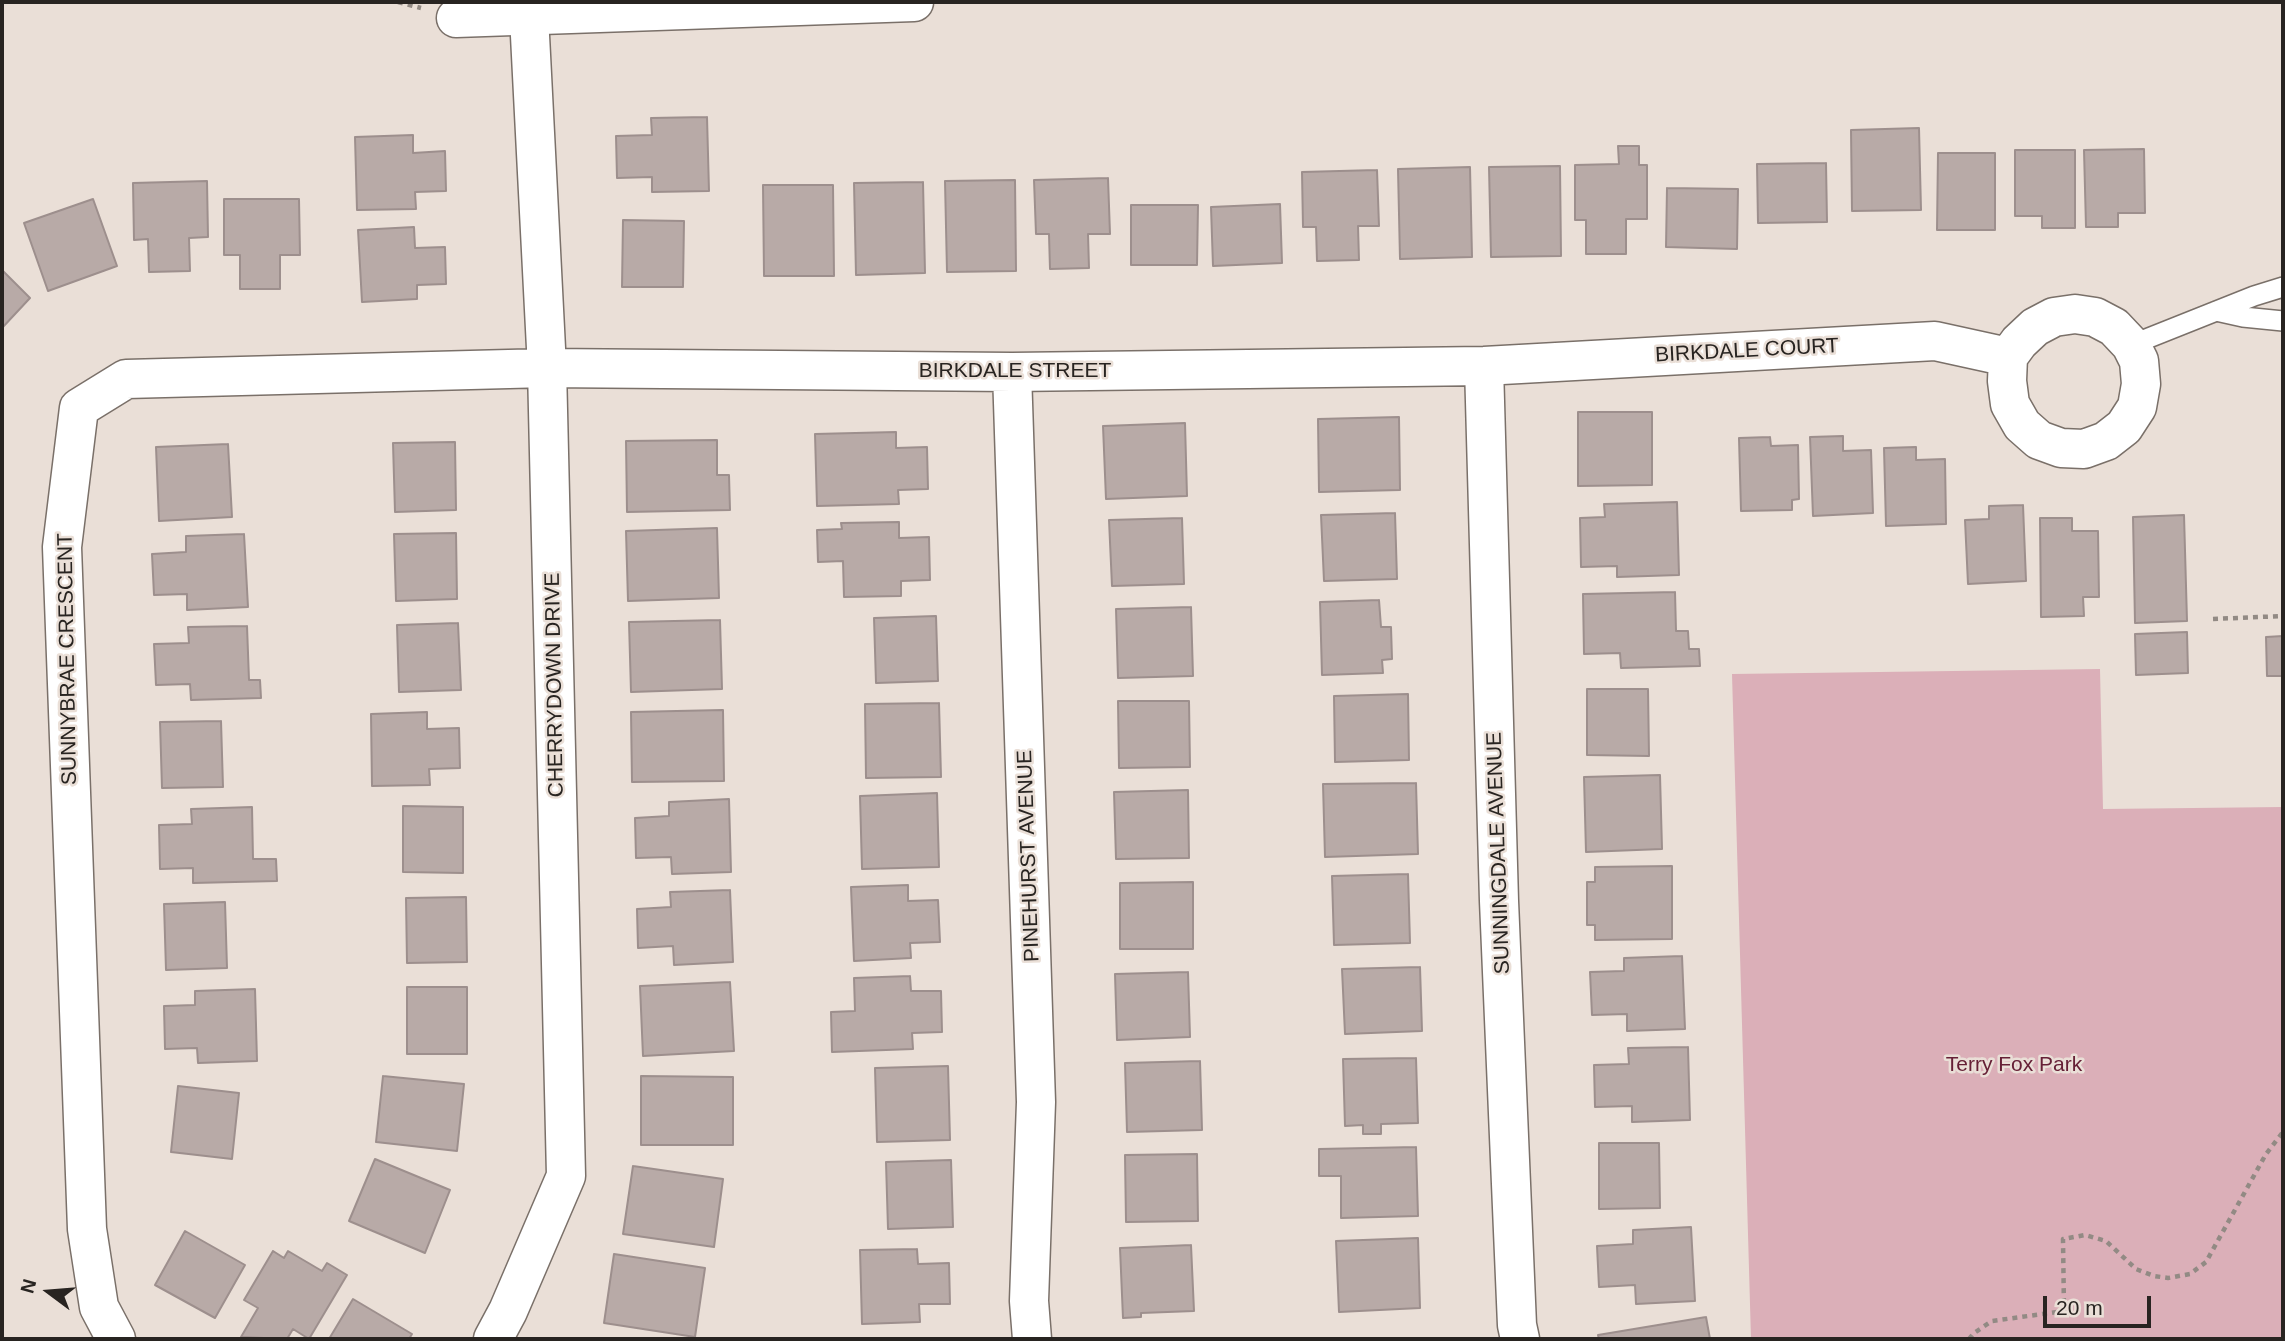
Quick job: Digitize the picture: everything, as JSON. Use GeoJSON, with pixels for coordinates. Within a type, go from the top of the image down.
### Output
{"type":"FeatureCollection","features":[{"type":"Feature","properties":{"kind":"street"},"geometry":{"type":"LineString","coordinates":[[456,18],[914,2]]}},
{"type":"Feature","properties":{"kind":"street","name":"CHERRYDOWN DRIVE"},"geometry":{"type":"LineString","coordinates":[[493,1339],[508,1311],[566,1176],[547,368],[529,16]]}},
{"type":"Feature","properties":{"kind":"street"},"geometry":{"type":"LineString","coordinates":[[2075,314],[2095,317],[2114,327],[2131,345],[2139,361],[2141,384],[2137,407],[2124,427],[2106,441],[2084,449],[2061,448],[2039,440],[2022,425],[2010,404],[2008,358],[2019,342],[2035,327],[2054,317],[2075,314]]}},
{"type":"Feature","properties":{"kind":"street","name":"BIRKDALE COURT"},"geometry":{"type":"LineString","coordinates":[[1484,366],[1935,341],[2008,358]]}},
{"type":"Feature","properties":{"kind":"street","name":"BIRKDALE STREET"},"geometry":{"type":"LineString","coordinates":[[547,368],[1012,372],[1484,366]]}},
{"type":"Feature","properties":{"kind":"street","name":"SUNNINGDALE AVENUE"},"geometry":{"type":"LineString","coordinates":[[1484,366],[1499,887],[1517,1325],[1520,1339]]}},
{"type":"Feature","properties":{"kind":"street","name":"SUNNYBRAE CRESCENT"},"geometry":{"type":"LineString","coordinates":[[116,1339],[99,1307],[87,1229],[62,547],[79,408],[126,379],[547,368]]}},
{"type":"Feature","properties":{"kind":"street","name":"PINEHURST AVENUE"},"geometry":{"type":"LineString","coordinates":[[1012,372],[1036,1102],[1029,1301],[1032,1339]]}},
{"type":"Feature","properties":{"kind":"lane"},"geometry":{"type":"LineString","coordinates":[[2131,345],[2283,287]]}},
{"type":"Feature","properties":{"kind":"lane"},"geometry":{"type":"LineString","coordinates":[[2216,311],[2283,321]]}},
{"type":"Feature","properties":{"kind":"path"},"geometry":{"type":"LineString","coordinates":[[2213,619],[2283,615]]}},
{"type":"Feature","properties":{"kind":"path"},"geometry":{"type":"LineString","coordinates":[[1969,1339],[1992,1321],[2064,1311],[2063,1238],[2085,1235],[2106,1241],[2136,1269],[2154,1276],[2168,1278],[2190,1274],[2206,1262],[2266,1153],[2283,1132]]}},
{"type":"Feature","properties":{"kind":"green space","name":"Terry Fox Park"},"geometry":{"type":"Polygon","coordinates":[[[2100,669],[2103,809],[2283,807],[2283,1339],[1751,1339],[1732,674],[2100,669]]]}},
{"type":"Feature","properties":{"kind":"building"},"geometry":{"type":"Polygon","coordinates":[[[707,117],[709,191],[652,192],[652,177],[617,178],[616,136],[652,135],[651,118],[707,117]]]}},
{"type":"Feature","properties":{"kind":"building"},"geometry":{"type":"Polygon","coordinates":[[[1919,128],[1921,210],[1852,211],[1851,130],[1919,128]]]}},
{"type":"Feature","properties":{"kind":"building"},"geometry":{"type":"Polygon","coordinates":[[[413,135],[413,153],[445,151],[446,191],[415,192],[416,209],[357,210],[355,137],[413,135]]]}},
{"type":"Feature","properties":{"kind":"building"},"geometry":{"type":"Polygon","coordinates":[[[1618,146],[1639,146],[1639,165],[1647,165],[1647,219],[1626,219],[1626,254],[1586,254],[1586,220],[1575,220],[1575,165],[1619,164],[1618,146]]]}},
{"type":"Feature","properties":{"kind":"building"},"geometry":{"type":"Polygon","coordinates":[[[2144,149],[2145,213],[2118,213],[2118,227],[2086,227],[2084,150],[2144,149]]]}},
{"type":"Feature","properties":{"kind":"building"},"geometry":{"type":"Polygon","coordinates":[[[2015,150],[2075,150],[2075,228],[2042,228],[2042,216],[2015,216],[2015,150]]]}},
{"type":"Feature","properties":{"kind":"building"},"geometry":{"type":"Polygon","coordinates":[[[1938,153],[1995,153],[1995,230],[1937,230],[1938,153]]]}},
{"type":"Feature","properties":{"kind":"building"},"geometry":{"type":"Polygon","coordinates":[[[1826,163],[1827,222],[1758,223],[1757,164],[1826,163]]]}},
{"type":"Feature","properties":{"kind":"building"},"geometry":{"type":"Polygon","coordinates":[[[1560,166],[1561,256],[1491,257],[1489,167],[1560,166]]]}},
{"type":"Feature","properties":{"kind":"building"},"geometry":{"type":"Polygon","coordinates":[[[1470,167],[1472,257],[1400,259],[1398,169],[1470,167]]]}},
{"type":"Feature","properties":{"kind":"building"},"geometry":{"type":"Polygon","coordinates":[[[1377,170],[1379,226],[1358,226],[1359,260],[1317,261],[1316,227],[1303,227],[1302,172],[1377,170]]]}},
{"type":"Feature","properties":{"kind":"building"},"geometry":{"type":"Polygon","coordinates":[[[1108,178],[1110,234],[1088,234],[1089,268],[1050,269],[1049,234],[1036,234],[1034,180],[1108,178]]]}},
{"type":"Feature","properties":{"kind":"building"},"geometry":{"type":"Polygon","coordinates":[[[1015,180],[1016,271],[947,272],[945,181],[1015,180]]]}},
{"type":"Feature","properties":{"kind":"building"},"geometry":{"type":"Polygon","coordinates":[[[207,181],[208,237],[189,238],[190,271],[149,272],[148,239],[134,240],[133,183],[207,181]]]}},
{"type":"Feature","properties":{"kind":"building"},"geometry":{"type":"Polygon","coordinates":[[[923,182],[925,273],[856,275],[854,183],[923,182]]]}},
{"type":"Feature","properties":{"kind":"building"},"geometry":{"type":"Polygon","coordinates":[[[763,185],[833,185],[834,276],[764,276],[763,185]]]}},
{"type":"Feature","properties":{"kind":"building"},"geometry":{"type":"Polygon","coordinates":[[[1667,188],[1738,189],[1737,249],[1666,247],[1667,188]]]}},
{"type":"Feature","properties":{"kind":"building"},"geometry":{"type":"Polygon","coordinates":[[[93,199],[117,266],[48,291],[24,223],[93,199]]]}},
{"type":"Feature","properties":{"kind":"building"},"geometry":{"type":"Polygon","coordinates":[[[224,199],[299,199],[300,255],[280,255],[280,289],[240,289],[240,255],[224,255],[224,199]]]}},
{"type":"Feature","properties":{"kind":"building"},"geometry":{"type":"Polygon","coordinates":[[[1280,204],[1282,263],[1213,266],[1211,207],[1280,204]]]}},
{"type":"Feature","properties":{"kind":"building"},"geometry":{"type":"Polygon","coordinates":[[[1131,205],[1198,205],[1197,265],[1131,265],[1131,205]]]}},
{"type":"Feature","properties":{"kind":"building"},"geometry":{"type":"Polygon","coordinates":[[[623,220],[684,221],[683,287],[622,287],[623,220]]]}},
{"type":"Feature","properties":{"kind":"building"},"geometry":{"type":"Polygon","coordinates":[[[414,227],[415,248],[445,247],[446,284],[417,285],[417,299],[362,302],[358,230],[414,227]]]}},
{"type":"Feature","properties":{"kind":"building"},"geometry":{"type":"Polygon","coordinates":[[[2,270],[30,298],[2,328],[2,270]]]}},
{"type":"Feature","properties":{"kind":"building"},"geometry":{"type":"Polygon","coordinates":[[[1578,412],[1652,412],[1652,485],[1578,486],[1578,412]]]}},
{"type":"Feature","properties":{"kind":"building"},"geometry":{"type":"Polygon","coordinates":[[[1399,417],[1400,490],[1319,492],[1318,419],[1399,417]]]}},
{"type":"Feature","properties":{"kind":"building"},"geometry":{"type":"Polygon","coordinates":[[[1185,423],[1187,496],[1106,499],[1103,426],[1185,423]]]}},
{"type":"Feature","properties":{"kind":"building"},"geometry":{"type":"Polygon","coordinates":[[[896,432],[896,448],[927,447],[928,489],[898,490],[899,504],[817,506],[815,434],[896,432]]]}},
{"type":"Feature","properties":{"kind":"building"},"geometry":{"type":"Polygon","coordinates":[[[1843,436],[1843,451],[1871,450],[1873,513],[1813,516],[1810,437],[1843,436]]]}},
{"type":"Feature","properties":{"kind":"building"},"geometry":{"type":"Polygon","coordinates":[[[1770,437],[1771,446],[1798,445],[1799,499],[1792,500],[1792,510],[1741,511],[1739,438],[1770,437]]]}},
{"type":"Feature","properties":{"kind":"building"},"geometry":{"type":"Polygon","coordinates":[[[717,440],[717,475],[729,475],[730,510],[627,512],[626,441],[717,440]]]}},
{"type":"Feature","properties":{"kind":"building"},"geometry":{"type":"Polygon","coordinates":[[[455,442],[456,510],[395,512],[393,443],[455,442]]]}},
{"type":"Feature","properties":{"kind":"building"},"geometry":{"type":"Polygon","coordinates":[[[228,444],[232,517],[159,521],[156,447],[228,444]]]}},
{"type":"Feature","properties":{"kind":"building"},"geometry":{"type":"Polygon","coordinates":[[[1916,447],[1916,460],[1945,459],[1946,524],[1886,526],[1884,448],[1916,447]]]}},
{"type":"Feature","properties":{"kind":"building"},"geometry":{"type":"Polygon","coordinates":[[[1677,502],[1679,575],[1617,577],[1617,566],[1581,567],[1580,518],[1605,517],[1604,504],[1677,502]]]}},
{"type":"Feature","properties":{"kind":"building"},"geometry":{"type":"Polygon","coordinates":[[[2023,505],[2026,581],[1968,584],[1965,520],[1989,519],[1989,506],[2023,505]]]}},
{"type":"Feature","properties":{"kind":"building"},"geometry":{"type":"Polygon","coordinates":[[[1395,513],[1397,579],[1324,581],[1321,515],[1395,513]]]}},
{"type":"Feature","properties":{"kind":"building"},"geometry":{"type":"Polygon","coordinates":[[[2184,515],[2187,621],[2135,623],[2133,517],[2184,515]]]}},
{"type":"Feature","properties":{"kind":"building"},"geometry":{"type":"Polygon","coordinates":[[[1182,518],[1184,584],[1112,586],[1109,520],[1182,518]]]}},
{"type":"Feature","properties":{"kind":"building"},"geometry":{"type":"Polygon","coordinates":[[[2040,518],[2072,518],[2072,531],[2098,531],[2099,597],[2083,597],[2084,616],[2041,617],[2040,518]]]}},
{"type":"Feature","properties":{"kind":"building"},"geometry":{"type":"Polygon","coordinates":[[[899,522],[899,538],[929,537],[930,580],[901,581],[901,596],[844,597],[843,561],[818,562],[817,530],[842,529],[841,523],[899,522]]]}},
{"type":"Feature","properties":{"kind":"building"},"geometry":{"type":"Polygon","coordinates":[[[717,528],[719,598],[628,601],[626,531],[717,528]]]}},
{"type":"Feature","properties":{"kind":"building"},"geometry":{"type":"Polygon","coordinates":[[[456,533],[457,599],[396,601],[394,534],[456,533]]]}},
{"type":"Feature","properties":{"kind":"building"},"geometry":{"type":"Polygon","coordinates":[[[244,534],[248,607],[187,610],[187,594],[154,595],[152,554],[186,552],[186,536],[244,534]]]}},
{"type":"Feature","properties":{"kind":"building"},"geometry":{"type":"Polygon","coordinates":[[[1675,592],[1676,631],[1688,631],[1689,649],[1699,649],[1700,666],[1621,668],[1620,653],[1584,654],[1583,594],[1675,592]]]}},
{"type":"Feature","properties":{"kind":"building"},"geometry":{"type":"Polygon","coordinates":[[[1379,600],[1381,627],[1391,627],[1392,659],[1382,660],[1383,673],[1322,675],[1320,602],[1379,600]]]}},
{"type":"Feature","properties":{"kind":"building"},"geometry":{"type":"Polygon","coordinates":[[[1191,607],[1193,676],[1118,678],[1116,609],[1191,607]]]}},
{"type":"Feature","properties":{"kind":"building"},"geometry":{"type":"Polygon","coordinates":[[[936,616],[938,681],[876,683],[874,618],[936,616]]]}},
{"type":"Feature","properties":{"kind":"building"},"geometry":{"type":"Polygon","coordinates":[[[720,620],[722,689],[631,692],[629,622],[720,620]]]}},
{"type":"Feature","properties":{"kind":"building"},"geometry":{"type":"Polygon","coordinates":[[[458,623],[461,690],[399,692],[397,625],[458,623]]]}},
{"type":"Feature","properties":{"kind":"building"},"geometry":{"type":"Polygon","coordinates":[[[247,626],[249,680],[260,680],[261,698],[191,700],[190,684],[156,685],[154,644],[189,643],[188,627],[247,626]]]}},
{"type":"Feature","properties":{"kind":"building"},"geometry":{"type":"Polygon","coordinates":[[[2187,632],[2188,673],[2136,675],[2135,634],[2187,632]]]}},
{"type":"Feature","properties":{"kind":"building"},"geometry":{"type":"Polygon","coordinates":[[[2283,636],[2283,676],[2267,676],[2266,637],[2283,636]]]}},
{"type":"Feature","properties":{"kind":"building"},"geometry":{"type":"Polygon","coordinates":[[[1587,689],[1648,689],[1649,756],[1587,755],[1587,689]]]}},
{"type":"Feature","properties":{"kind":"building"},"geometry":{"type":"Polygon","coordinates":[[[1408,694],[1409,760],[1335,762],[1334,696],[1408,694]]]}},
{"type":"Feature","properties":{"kind":"building"},"geometry":{"type":"Polygon","coordinates":[[[1118,701],[1189,701],[1190,767],[1119,768],[1118,701]]]}},
{"type":"Feature","properties":{"kind":"building"},"geometry":{"type":"Polygon","coordinates":[[[939,703],[941,777],[866,778],[865,704],[939,703]]]}},
{"type":"Feature","properties":{"kind":"building"},"geometry":{"type":"Polygon","coordinates":[[[723,710],[724,781],[632,782],[631,712],[723,710]]]}},
{"type":"Feature","properties":{"kind":"building"},"geometry":{"type":"Polygon","coordinates":[[[427,712],[427,729],[459,728],[460,768],[429,769],[430,785],[372,786],[371,714],[427,712]]]}},
{"type":"Feature","properties":{"kind":"building"},"geometry":{"type":"Polygon","coordinates":[[[221,721],[223,787],[162,788],[160,722],[221,721]]]}},
{"type":"Feature","properties":{"kind":"building"},"geometry":{"type":"Polygon","coordinates":[[[1660,775],[1662,849],[1586,852],[1584,777],[1660,775]]]}},
{"type":"Feature","properties":{"kind":"building"},"geometry":{"type":"Polygon","coordinates":[[[1416,783],[1418,854],[1325,857],[1323,784],[1416,783]]]}},
{"type":"Feature","properties":{"kind":"building"},"geometry":{"type":"Polygon","coordinates":[[[1188,790],[1189,858],[1116,859],[1114,792],[1188,790]]]}},
{"type":"Feature","properties":{"kind":"building"},"geometry":{"type":"Polygon","coordinates":[[[937,793],[939,867],[862,869],[860,796],[937,793]]]}},
{"type":"Feature","properties":{"kind":"building"},"geometry":{"type":"Polygon","coordinates":[[[729,799],[731,872],[672,874],[671,857],[636,858],[635,818],[669,816],[669,802],[729,799]]]}},
{"type":"Feature","properties":{"kind":"building"},"geometry":{"type":"Polygon","coordinates":[[[403,806],[463,807],[463,873],[403,872],[403,806]]]}},
{"type":"Feature","properties":{"kind":"building"},"geometry":{"type":"Polygon","coordinates":[[[252,807],[253,859],[276,859],[277,881],[193,883],[193,868],[160,869],[159,825],[192,824],[191,809],[252,807]]]}},
{"type":"Feature","properties":{"kind":"building"},"geometry":{"type":"Polygon","coordinates":[[[1672,866],[1672,939],[1595,940],[1595,925],[1587,925],[1587,882],[1595,882],[1595,867],[1672,866]]]}},
{"type":"Feature","properties":{"kind":"building"},"geometry":{"type":"Polygon","coordinates":[[[1408,874],[1410,943],[1334,945],[1332,876],[1408,874]]]}},
{"type":"Feature","properties":{"kind":"building"},"geometry":{"type":"Polygon","coordinates":[[[1193,882],[1193,949],[1120,949],[1120,883],[1193,882]]]}},
{"type":"Feature","properties":{"kind":"building"},"geometry":{"type":"Polygon","coordinates":[[[908,885],[908,901],[938,900],[940,942],[910,943],[911,958],[854,961],[851,887],[908,885]]]}},
{"type":"Feature","properties":{"kind":"building"},"geometry":{"type":"Polygon","coordinates":[[[730,890],[733,962],[674,965],[673,946],[638,948],[637,909],[671,907],[670,892],[730,890]]]}},
{"type":"Feature","properties":{"kind":"building"},"geometry":{"type":"Polygon","coordinates":[[[466,897],[467,962],[407,963],[406,898],[466,897]]]}},
{"type":"Feature","properties":{"kind":"building"},"geometry":{"type":"Polygon","coordinates":[[[225,902],[227,968],[166,970],[164,904],[225,902]]]}},
{"type":"Feature","properties":{"kind":"building"},"geometry":{"type":"Polygon","coordinates":[[[1682,956],[1685,1029],[1627,1031],[1627,1014],[1592,1015],[1590,972],[1624,971],[1624,958],[1682,956]]]}},
{"type":"Feature","properties":{"kind":"building"},"geometry":{"type":"Polygon","coordinates":[[[1420,967],[1422,1031],[1345,1034],[1342,969],[1420,967]]]}},
{"type":"Feature","properties":{"kind":"building"},"geometry":{"type":"Polygon","coordinates":[[[1188,972],[1190,1037],[1117,1040],[1115,974],[1188,972]]]}},
{"type":"Feature","properties":{"kind":"building"},"geometry":{"type":"Polygon","coordinates":[[[910,976],[911,991],[941,991],[942,1032],[912,1033],[913,1049],[832,1052],[831,1012],[855,1011],[854,978],[910,976]]]}},
{"type":"Feature","properties":{"kind":"building"},"geometry":{"type":"Polygon","coordinates":[[[730,982],[734,1051],[643,1056],[640,986],[730,982]]]}},
{"type":"Feature","properties":{"kind":"building"},"geometry":{"type":"Polygon","coordinates":[[[407,987],[467,987],[467,1054],[407,1054],[407,987]]]}},
{"type":"Feature","properties":{"kind":"building"},"geometry":{"type":"Polygon","coordinates":[[[255,989],[257,1061],[198,1063],[197,1048],[165,1049],[164,1006],[195,1005],[195,991],[255,989]]]}},
{"type":"Feature","properties":{"kind":"building"},"geometry":{"type":"Polygon","coordinates":[[[1688,1047],[1690,1120],[1632,1122],[1632,1106],[1595,1107],[1594,1065],[1629,1064],[1628,1048],[1688,1047]]]}},
{"type":"Feature","properties":{"kind":"building"},"geometry":{"type":"Polygon","coordinates":[[[1416,1058],[1418,1123],[1381,1124],[1381,1134],[1363,1134],[1363,1125],[1345,1126],[1343,1059],[1416,1058]]]}},
{"type":"Feature","properties":{"kind":"building"},"geometry":{"type":"Polygon","coordinates":[[[1200,1061],[1202,1130],[1127,1132],[1125,1063],[1200,1061]]]}},
{"type":"Feature","properties":{"kind":"building"},"geometry":{"type":"Polygon","coordinates":[[[948,1066],[950,1140],[877,1142],[875,1068],[948,1066]]]}},
{"type":"Feature","properties":{"kind":"building"},"geometry":{"type":"Polygon","coordinates":[[[383,1076],[464,1084],[457,1151],[376,1142],[383,1076]]]}},
{"type":"Feature","properties":{"kind":"building"},"geometry":{"type":"Polygon","coordinates":[[[641,1076],[733,1077],[733,1145],[641,1145],[641,1076]]]}},
{"type":"Feature","properties":{"kind":"building"},"geometry":{"type":"Polygon","coordinates":[[[178,1086],[239,1093],[232,1159],[171,1152],[178,1086]]]}},
{"type":"Feature","properties":{"kind":"building"},"geometry":{"type":"Polygon","coordinates":[[[1599,1143],[1659,1143],[1660,1208],[1599,1209],[1599,1143]]]}},
{"type":"Feature","properties":{"kind":"building"},"geometry":{"type":"Polygon","coordinates":[[[1416,1147],[1418,1216],[1341,1218],[1341,1176],[1319,1176],[1319,1149],[1416,1147]]]}},
{"type":"Feature","properties":{"kind":"building"},"geometry":{"type":"Polygon","coordinates":[[[1197,1154],[1198,1221],[1126,1222],[1125,1155],[1197,1154]]]}},
{"type":"Feature","properties":{"kind":"building"},"geometry":{"type":"Polygon","coordinates":[[[375,1159],[450,1190],[425,1253],[349,1221],[375,1159]]]}},
{"type":"Feature","properties":{"kind":"building"},"geometry":{"type":"Polygon","coordinates":[[[951,1160],[953,1227],[888,1229],[886,1162],[951,1160]]]}},
{"type":"Feature","properties":{"kind":"building"},"geometry":{"type":"Polygon","coordinates":[[[633,1166],[723,1179],[714,1247],[623,1234],[633,1166]]]}},
{"type":"Feature","properties":{"kind":"building"},"geometry":{"type":"Polygon","coordinates":[[[1691,1227],[1695,1301],[1636,1304],[1635,1285],[1599,1287],[1597,1246],[1633,1244],[1633,1230],[1691,1227]]]}},
{"type":"Feature","properties":{"kind":"building"},"geometry":{"type":"Polygon","coordinates":[[[185,1231],[245,1265],[215,1318],[155,1285],[185,1231]]]}},
{"type":"Feature","properties":{"kind":"building"},"geometry":{"type":"Polygon","coordinates":[[[1418,1238],[1420,1308],[1339,1312],[1336,1241],[1418,1238]]]}},
{"type":"Feature","properties":{"kind":"building"},"geometry":{"type":"Polygon","coordinates":[[[1191,1245],[1194,1311],[1141,1313],[1141,1317],[1123,1318],[1120,1248],[1191,1245]]]}},
{"type":"Feature","properties":{"kind":"building"},"geometry":{"type":"Polygon","coordinates":[[[917,1249],[918,1264],[949,1263],[950,1304],[919,1304],[920,1322],[862,1324],[860,1250],[917,1249]]]}},
{"type":"Feature","properties":{"kind":"building"},"geometry":{"type":"Polygon","coordinates":[[[273,1251],[284,1258],[288,1251],[322,1271],[327,1263],[347,1275],[309,1339],[293,1329],[287,1339],[241,1337],[258,1308],[244,1300],[273,1251]]]}},
{"type":"Feature","properties":{"kind":"building"},"geometry":{"type":"Polygon","coordinates":[[[614,1254],[705,1268],[695,1337],[604,1323],[614,1254]]]}},
{"type":"Feature","properties":{"kind":"building"},"geometry":{"type":"Polygon","coordinates":[[[353,1299],[412,1334],[409,1339],[329,1339],[353,1299]]]}},
{"type":"Feature","properties":{"kind":"building"},"geometry":{"type":"Polygon","coordinates":[[[1706,1317],[1710,1339],[1599,1339],[1598,1335],[1706,1317]]]}}]}
